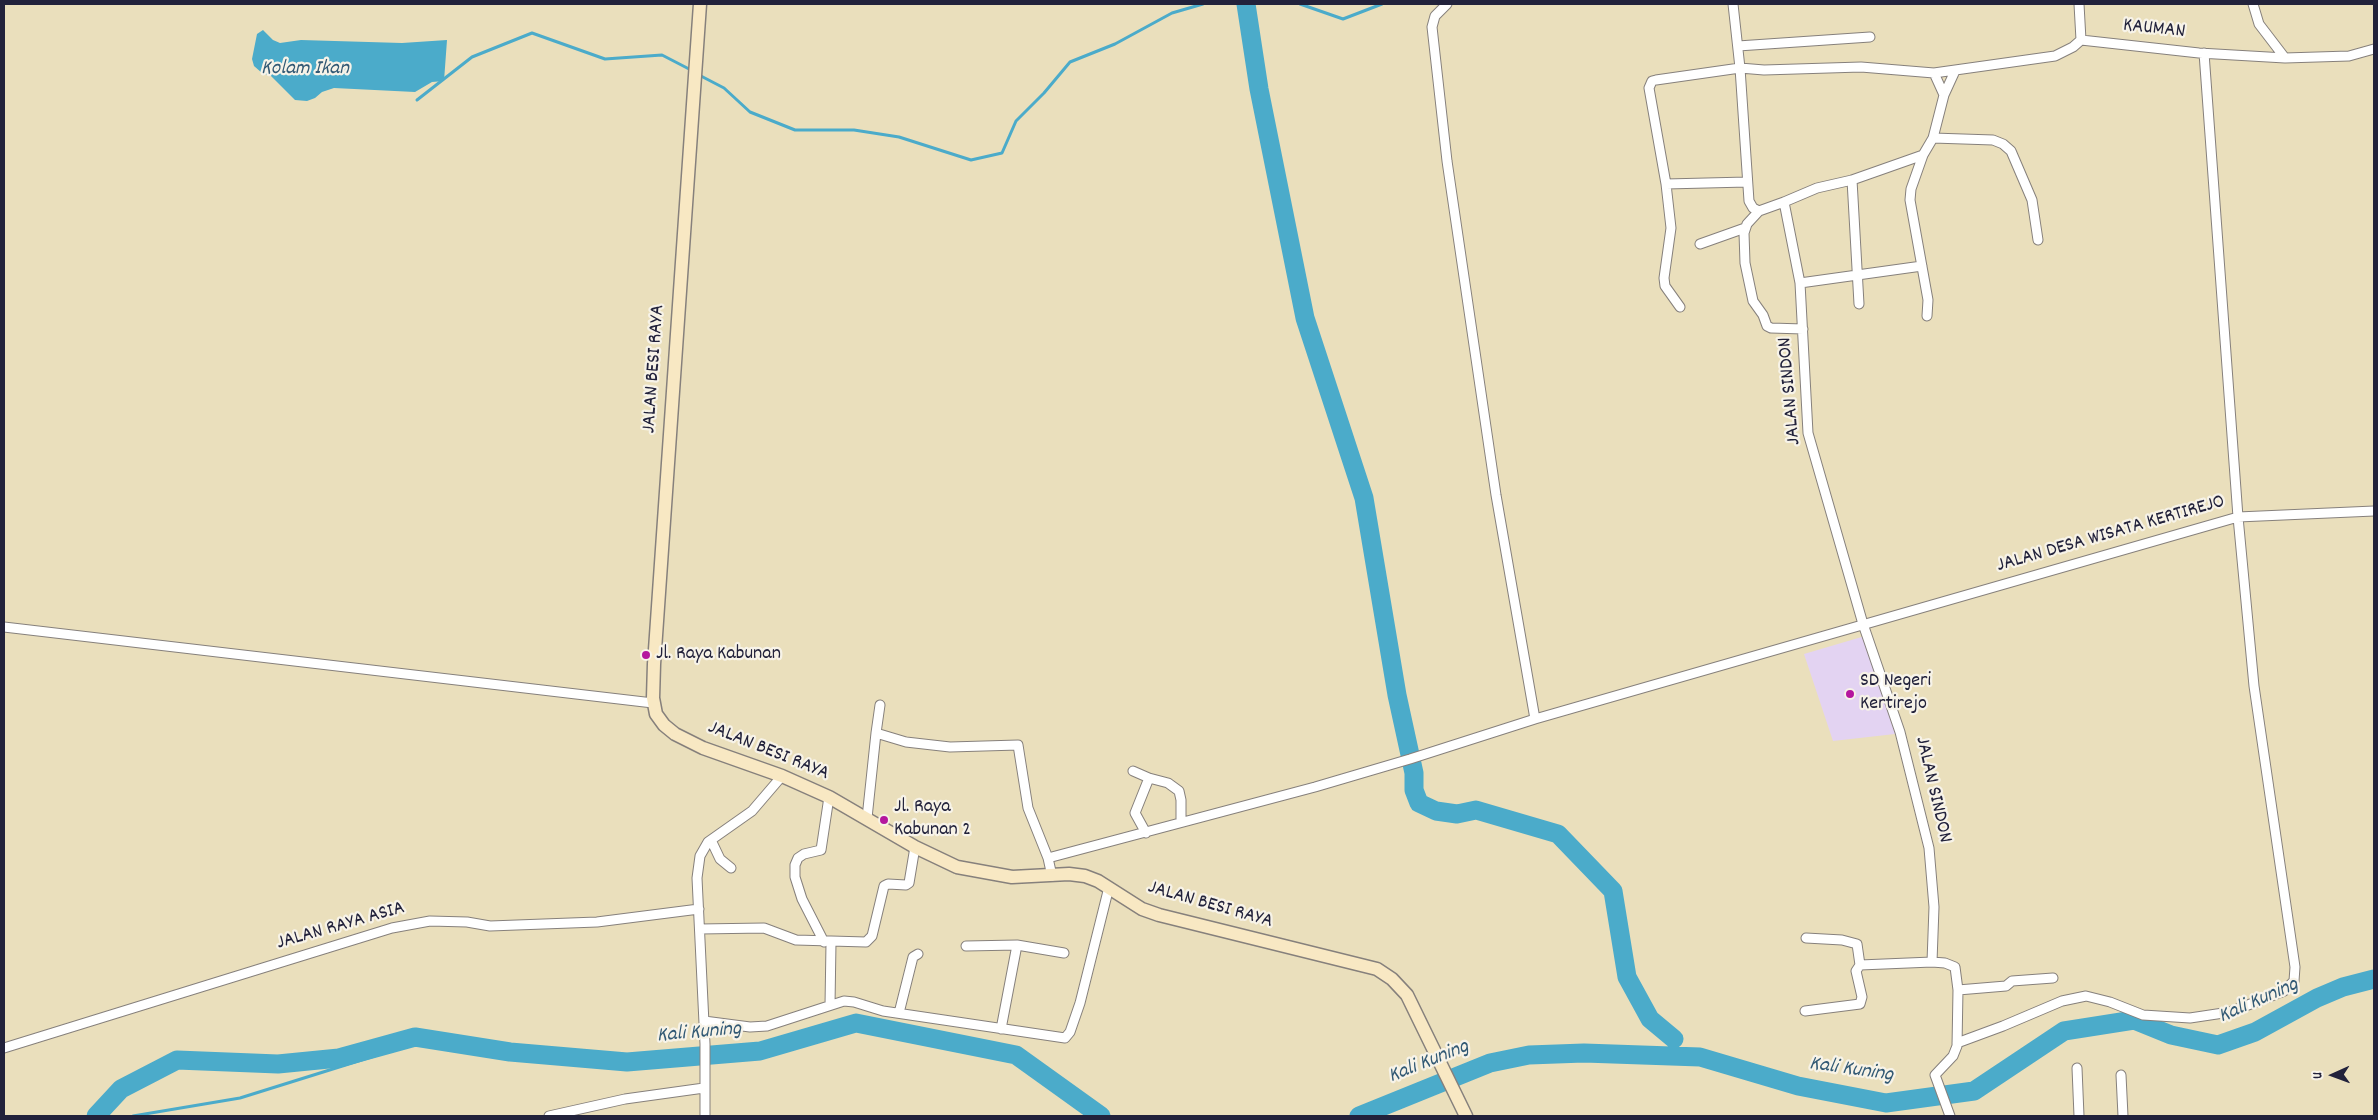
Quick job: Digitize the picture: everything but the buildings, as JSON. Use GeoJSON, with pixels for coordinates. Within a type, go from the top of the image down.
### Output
{"type":"FeatureCollection","features":[{"type":"Feature","properties":{"kind":"street","name":"JALAN BESI RAYA"},"geometry":{"type":"LineString","coordinates":[[700,4],[654,664],[653,703],[656,714],[664,725],[675,734],[703,748],[782,776],[829,796],[915,847],[944,862],[972,872],[1012,877],[1070,874],[1085,876],[1108,887],[1127,901],[1159,915],[1377,969],[1392,979],[1407,995],[1466,1116]]}},
{"type":"Feature","properties":{"kind":"street"},"geometry":{"type":"LineString","coordinates":[[1447,4],[1435,16],[1432,27],[1447,161],[1496,495],[1535,719]]}},
{"type":"Feature","properties":{"kind":"street"},"geometry":{"type":"LineString","coordinates":[[1734,4],[1747,182],[1750,205],[1759,211]]}},
{"type":"Feature","properties":{"kind":"street"},"geometry":{"type":"LineString","coordinates":[[1680,307],[1665,286],[1664,278],[1671,238],[1666,184],[1649,92],[1650,84],[1656,80],[1740,68],[1764,70],[1861,67],[1934,73],[2055,56],[2073,47],[2081,40],[2079,4]]}},
{"type":"Feature","properties":{"kind":"street"},"geometry":{"type":"LineString","coordinates":[[2253,4],[2259,24],[2285,58]]}},
{"type":"Feature","properties":{"kind":"street"},"geometry":{"type":"LineString","coordinates":[[1738,46],[1870,37]]}},
{"type":"Feature","properties":{"kind":"street","name":"KAUMAN"},"geometry":{"type":"LineString","coordinates":[[2081,40],[2204,53],[2285,58],[2349,56],[2374,49]]}},
{"type":"Feature","properties":{"kind":"street"},"geometry":{"type":"LineString","coordinates":[[1957,1043],[2070,999],[2086,996],[2110,1002],[2143,1015],[2190,1018],[2230,1012],[2284,991],[2294,981],[2295,968],[2254,686],[2238,517],[2204,53]]}},
{"type":"Feature","properties":{"kind":"street"},"geometry":{"type":"LineString","coordinates":[[1927,316],[1929,308],[1910,200],[1911,189],[1923,155],[1932,138],[1944,95],[1955,71]]}},
{"type":"Feature","properties":{"kind":"street"},"geometry":{"type":"LineString","coordinates":[[1934,73],[1944,95]]}},
{"type":"Feature","properties":{"kind":"street"},"geometry":{"type":"LineString","coordinates":[[1932,138],[1993,140],[2003,144],[2011,151],[2032,200],[2038,240]]}},
{"type":"Feature","properties":{"kind":"street"},"geometry":{"type":"LineString","coordinates":[[1700,244],[1745,228],[1759,211],[1817,188],[1852,180],[1923,155]]}},
{"type":"Feature","properties":{"kind":"street"},"geometry":{"type":"LineString","coordinates":[[1852,180],[1859,304]]}},
{"type":"Feature","properties":{"kind":"street"},"geometry":{"type":"LineString","coordinates":[[1666,184],[1747,182]]}},
{"type":"Feature","properties":{"kind":"street","name":"JALAN SINDON"},"geometry":{"type":"LineString","coordinates":[[1784,202],[1800,283],[1808,433],[1863,624],[1900,732],[1929,848],[1934,907],[1932,962]]}},
{"type":"Feature","properties":{"kind":"street"},"geometry":{"type":"LineString","coordinates":[[1745,228],[1749,288],[1753,301],[1763,315],[1767,326],[1771,328],[1803,328]]}},
{"type":"Feature","properties":{"kind":"street"},"geometry":{"type":"LineString","coordinates":[[1800,283],[1922,266]]}},
{"type":"Feature","properties":{"kind":"street","name":"JALAN DESA WISATA KERTIREJO"},"geometry":{"type":"LineString","coordinates":[[1182,822],[1325,784],[1535,719],[2238,517],[2374,511]]}},
{"type":"Feature","properties":{"kind":"street"},"geometry":{"type":"LineString","coordinates":[[4,627],[653,703]]}},
{"type":"Feature","properties":{"kind":"street"},"geometry":{"type":"LineString","coordinates":[[867,818],[880,705]]}},
{"type":"Feature","properties":{"kind":"street"},"geometry":{"type":"LineString","coordinates":[[876,733],[912,744],[950,747],[1018,745],[1028,808],[1048,858],[1052,876]]}},
{"type":"Feature","properties":{"kind":"street"},"geometry":{"type":"LineString","coordinates":[[1048,858],[1182,822],[1179,791],[1168,783],[1133,771]]}},
{"type":"Feature","properties":{"kind":"street"},"geometry":{"type":"LineString","coordinates":[[705,1116],[705,1044],[697,878],[700,856],[711,840],[752,811],[782,776]]}},
{"type":"Feature","properties":{"kind":"street"},"geometry":{"type":"LineString","coordinates":[[1146,833],[1135,814],[1149,778]]}},
{"type":"Feature","properties":{"kind":"street"},"geometry":{"type":"LineString","coordinates":[[829,796],[821,850],[804,854],[798,858],[795,865],[795,877],[802,900],[828,942],[830,1005]]}},
{"type":"Feature","properties":{"kind":"street"},"geometry":{"type":"LineString","coordinates":[[711,840],[720,859],[731,868]]}},
{"type":"Feature","properties":{"kind":"street"},"geometry":{"type":"LineString","coordinates":[[700,929],[764,928],[789,939],[862,943],[870,940],[882,890],[888,884],[906,885],[909,883],[915,847]]}},
{"type":"Feature","properties":{"kind":"street"},"geometry":{"type":"LineString","coordinates":[[704,1021],[750,1027],[767,1026],[783,1023],[844,1001],[854,1002],[883,1011],[1063,1038],[1069,1035],[1108,887]]}},
{"type":"Feature","properties":{"kind":"street","name":"JALAN RAYA ASIA"},"geometry":{"type":"LineString","coordinates":[[4,1048],[392,928],[430,921],[467,922],[490,926],[597,922],[699,909]]}},
{"type":"Feature","properties":{"kind":"street"},"geometry":{"type":"LineString","coordinates":[[1805,1011],[1860,1004],[1862,997],[1856,971],[1860,965],[1858,946],[1853,942],[1806,938]]}},
{"type":"Feature","properties":{"kind":"street"},"geometry":{"type":"LineString","coordinates":[[1001,1028],[1017,945]]}},
{"type":"Feature","properties":{"kind":"street"},"geometry":{"type":"LineString","coordinates":[[966,946],[1017,945],[1064,953]]}},
{"type":"Feature","properties":{"kind":"street"},"geometry":{"type":"LineString","coordinates":[[900,1013],[913,957],[918,954]]}},
{"type":"Feature","properties":{"kind":"street"},"geometry":{"type":"LineString","coordinates":[[1860,965],[1932,962],[1945,963],[1955,967],[1958,990],[1957,1043],[1953,1056],[1935,1075],[1950,1115]]}},
{"type":"Feature","properties":{"kind":"street"},"geometry":{"type":"LineString","coordinates":[[1958,990],[2006,986],[2012,981],[2053,978]]}},
{"type":"Feature","properties":{"kind":"street"},"geometry":{"type":"LineString","coordinates":[[2077,1068],[2079,1116]]}},
{"type":"Feature","properties":{"kind":"street"},"geometry":{"type":"LineString","coordinates":[[2121,1075],[2123,1116]]}},
{"type":"Feature","properties":{"kind":"street"},"geometry":{"type":"LineString","coordinates":[[550,1116],[625,1099],[704,1088]]}},
{"type":"Feature","properties":{"kind":"shaded area","name":"SD Negeri Kertirejo"},"geometry":{"type":"Polygon","coordinates":[[[1865,636],[1895,734],[1833,741],[1804,654],[1865,636]]]}},
{"type":"Feature","properties":{"kind":"water","name":"Kolam Ikan"},"geometry":{"type":"Polygon","coordinates":[[[263,30],[273,40],[280,43],[301,40],[402,43],[447,40],[444,81],[432,82],[415,92],[334,88],[322,92],[315,98],[307,101],[295,100],[271,76],[262,73],[254,66],[252,59],[257,34],[263,30]]]}},
{"type":"Feature","properties":{"kind":"waterway"},"geometry":{"type":"LineString","coordinates":[[699,75],[724,88],[750,112],[795,130],[854,130],[899,137],[971,160],[1002,153],[1016,121],[1044,93],[1070,62],[1115,44],[1172,13],[1203,4]]}},
{"type":"Feature","properties":{"kind":"waterway"},"geometry":{"type":"LineString","coordinates":[[1246,4],[1259,89],[1305,318],[1364,498],[1397,695],[1414,773],[1414,790],[1419,803],[1436,811],[1457,814],[1476,810],[1558,834],[1613,891],[1627,977],[1650,1019],[1674,1039]]}},
{"type":"Feature","properties":{"kind":"waterway"},"geometry":{"type":"LineString","coordinates":[[1300,4],[1343,19],[1382,4]]}},
{"type":"Feature","properties":{"kind":"waterway"},"geometry":{"type":"LineString","coordinates":[[417,100],[472,57],[532,33],[605,59],[662,55],[691,70]]}},
{"type":"Feature","properties":{"kind":"waterway","name":"Kali Kuning"},"geometry":{"type":"LineString","coordinates":[[1359,1116],[1490,1063],[1529,1055],[1584,1053],[1700,1057],[1798,1086],[1886,1103],[1974,1091],[2064,1031],[2134,1020],[2171,1035],[2218,1045],[2255,1032],[2317,998],[2343,987],[2374,979]]}},
{"type":"Feature","properties":{"kind":"waterway","name":"Kali Kuning"},"geometry":{"type":"LineString","coordinates":[[96,1116],[121,1089],[177,1060],[278,1064],[339,1058],[415,1037],[510,1052],[627,1062],[760,1051],[856,1023],[1016,1055],[1101,1116]]}},
{"type":"Feature","properties":{"kind":"waterway"},"geometry":{"type":"LineString","coordinates":[[133,1116],[240,1098],[416,1043],[424,1043]]}},
{"type":"Feature","properties":{"kind":"place","name":"Jl. Raya Kabunan"},"geometry":{"type":"Point","coordinates":[646,655]}},
{"type":"Feature","properties":{"kind":"place","name":"SD Negeri Kertirejo"},"geometry":{"type":"Point","coordinates":[1850,694]}},
{"type":"Feature","properties":{"kind":"place","name":"Jl. Raya Kabunan 2"},"geometry":{"type":"Point","coordinates":[884,820]}}]}
